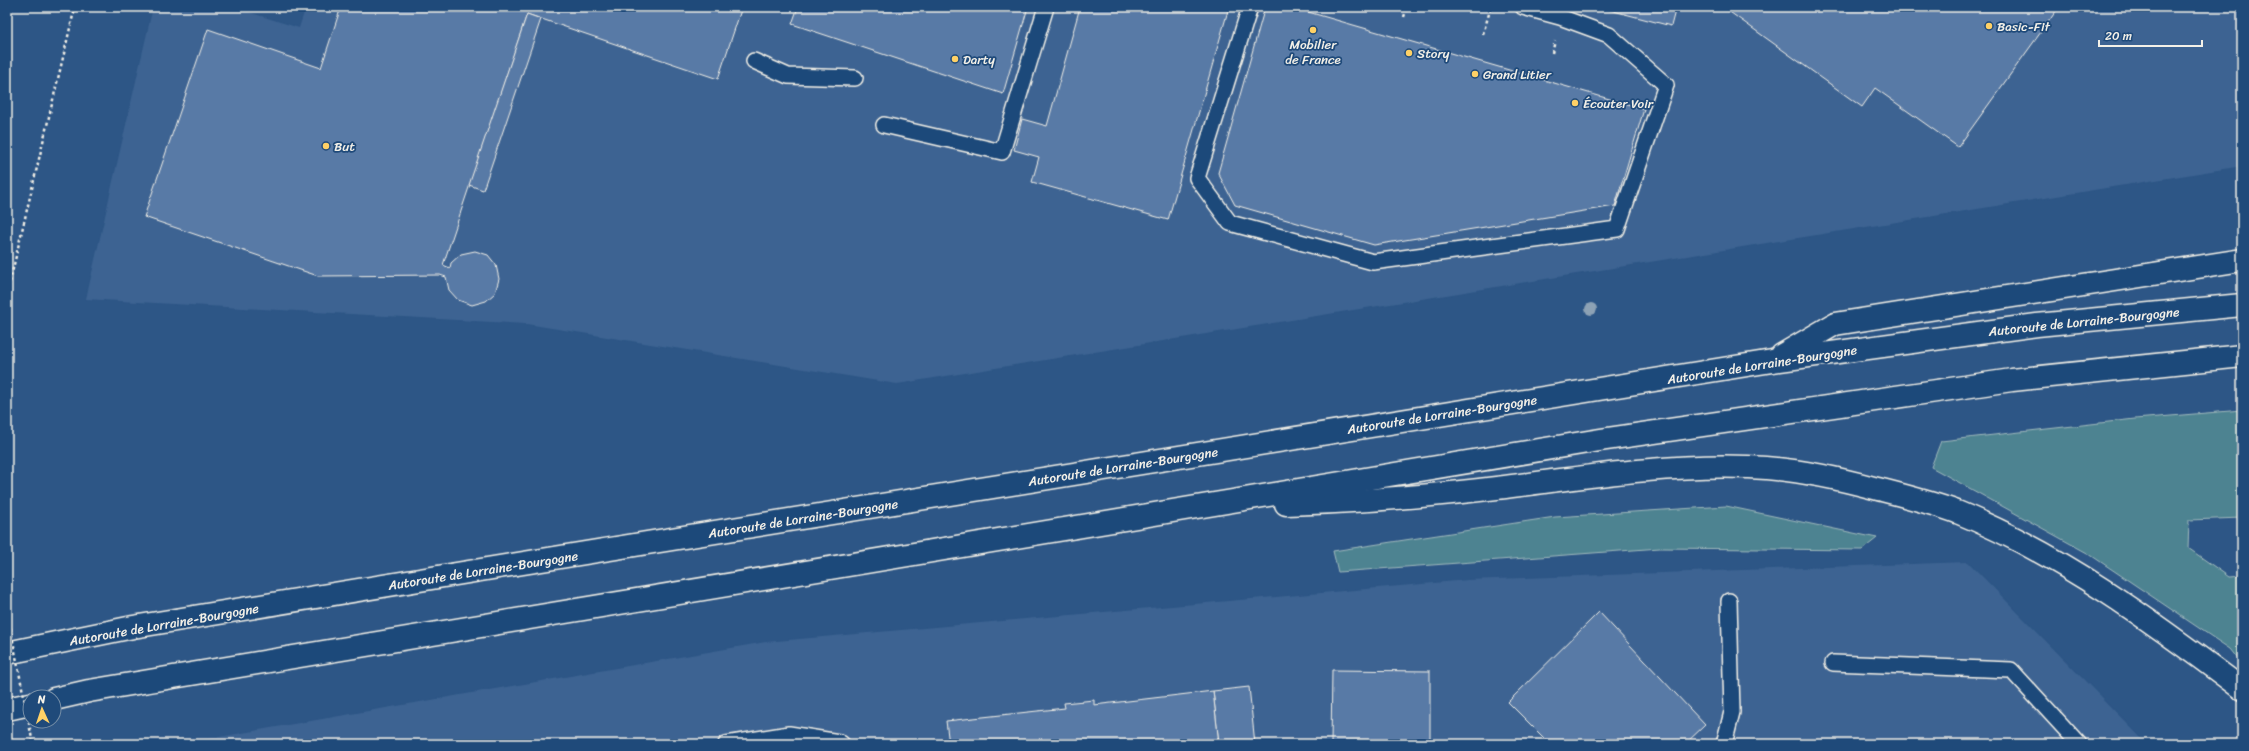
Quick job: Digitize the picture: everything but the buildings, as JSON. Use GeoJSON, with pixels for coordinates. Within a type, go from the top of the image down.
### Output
{"type":"FeatureCollection","features":[{"type":"Feature","properties":{"kind":"highway"},"geometry":{"type":"LineString","coordinates":[[1772,361],[1835,324],[2242,260]]}},
{"type":"Feature","properties":{"kind":"highway","name":"Autoroute de Lorraine-Bourgogne"},"geometry":{"type":"LineString","coordinates":[[7,653],[133,628],[464,573],[1772,361],[2037,326],[2242,305]]}},
{"type":"Feature","properties":{"kind":"highway"},"geometry":{"type":"LineString","coordinates":[[62,697],[105,688],[1600,440],[2012,380],[2242,356]]}},
{"type":"Feature","properties":{"kind":"highway"},"geometry":{"type":"LineString","coordinates":[[1191,508],[1345,502],[1502,487],[1609,472],[1705,467],[1748,467],[1790,470],[1847,480],[1910,497],[1955,512],[2000,531],[2100,587],[2178,641],[2242,689]]}},
{"type":"Feature","properties":{"kind":"highway"},"geometry":{"type":"LineString","coordinates":[[7,709],[22,706]]}},
{"type":"Feature","properties":{"kind":"lane"},"geometry":{"type":"LineString","coordinates":[[884,125],[1002,152],[1046,7]]}},
{"type":"Feature","properties":{"kind":"lane"},"geometry":{"type":"LineString","coordinates":[[1250,7],[1197,178],[1230,223],[1373,262],[1618,229],[1666,86],[1609,35],[1560,17],[1523,7]]}},
{"type":"Feature","properties":{"kind":"lane"},"geometry":{"type":"LineString","coordinates":[[754,61],[788,76],[855,78]]}},
{"type":"Feature","properties":{"kind":"lane"},"geometry":{"type":"LineString","coordinates":[[1724,744],[1732,712],[1729,601]]}},
{"type":"Feature","properties":{"kind":"lane"},"geometry":{"type":"LineString","coordinates":[[1833,663],[2010,670],[2079,744]]}},
{"type":"Feature","properties":{"kind":"lane"},"geometry":{"type":"LineString","coordinates":[[726,744],[789,734],[839,742],[842,744]]}},
{"type":"Feature","properties":{"kind":"path"},"geometry":{"type":"LineString","coordinates":[[7,294],[75,7]]}},
{"type":"Feature","properties":{"kind":"path"},"geometry":{"type":"LineString","coordinates":[[1404,17],[1407,7]]}},
{"type":"Feature","properties":{"kind":"path"},"geometry":{"type":"LineString","coordinates":[[1483,34],[1491,7]]}},
{"type":"Feature","properties":{"kind":"path"},"geometry":{"type":"LineString","coordinates":[[7,610],[32,744]]}},
{"type":"Feature","properties":{"kind":"shaded area"},"geometry":{"type":"Polygon","coordinates":[[[153,7],[232,7],[299,28],[306,7],[2242,7],[2242,166],[897,384],[527,324],[86,299],[153,7]]]}},
{"type":"Feature","properties":{"kind":"shaded area"},"geometry":{"type":"Polygon","coordinates":[[[1968,562],[2147,744],[179,744],[766,642],[1468,580],[1968,562]]]}},
{"type":"Feature","properties":{"kind":"green space"},"geometry":{"type":"Polygon","coordinates":[[[2242,410],[2242,518],[2189,520],[2188,548],[2229,577],[2242,576],[2242,664],[2230,649],[2089,554],[1931,467],[1941,441],[2135,419],[2242,410]]]}},
{"type":"Feature","properties":{"kind":"green space"},"geometry":{"type":"Polygon","coordinates":[[[1726,506],[1877,538],[1862,550],[1660,548],[1338,572],[1333,551],[1555,517],[1726,506]]]}},
{"type":"Feature","properties":{"kind":"place","name":"Basic-Fit"},"geometry":{"type":"Point","coordinates":[1989,26]}},
{"type":"Feature","properties":{"kind":"place","name":"Mobilier de France"},"geometry":{"type":"Point","coordinates":[1313,30]}},
{"type":"Feature","properties":{"kind":"place","name":"Story"},"geometry":{"type":"Point","coordinates":[1409,53]}},
{"type":"Feature","properties":{"kind":"place","name":"Darty"},"geometry":{"type":"Point","coordinates":[955,59]}},
{"type":"Feature","properties":{"kind":"place","name":"Grand Litier"},"geometry":{"type":"Point","coordinates":[1475,74]}},
{"type":"Feature","properties":{"kind":"place","name":"Écouter Voir"},"geometry":{"type":"Point","coordinates":[1575,103]}},
{"type":"Feature","properties":{"kind":"place","name":"But"},"geometry":{"type":"Point","coordinates":[326,146]}}]}
